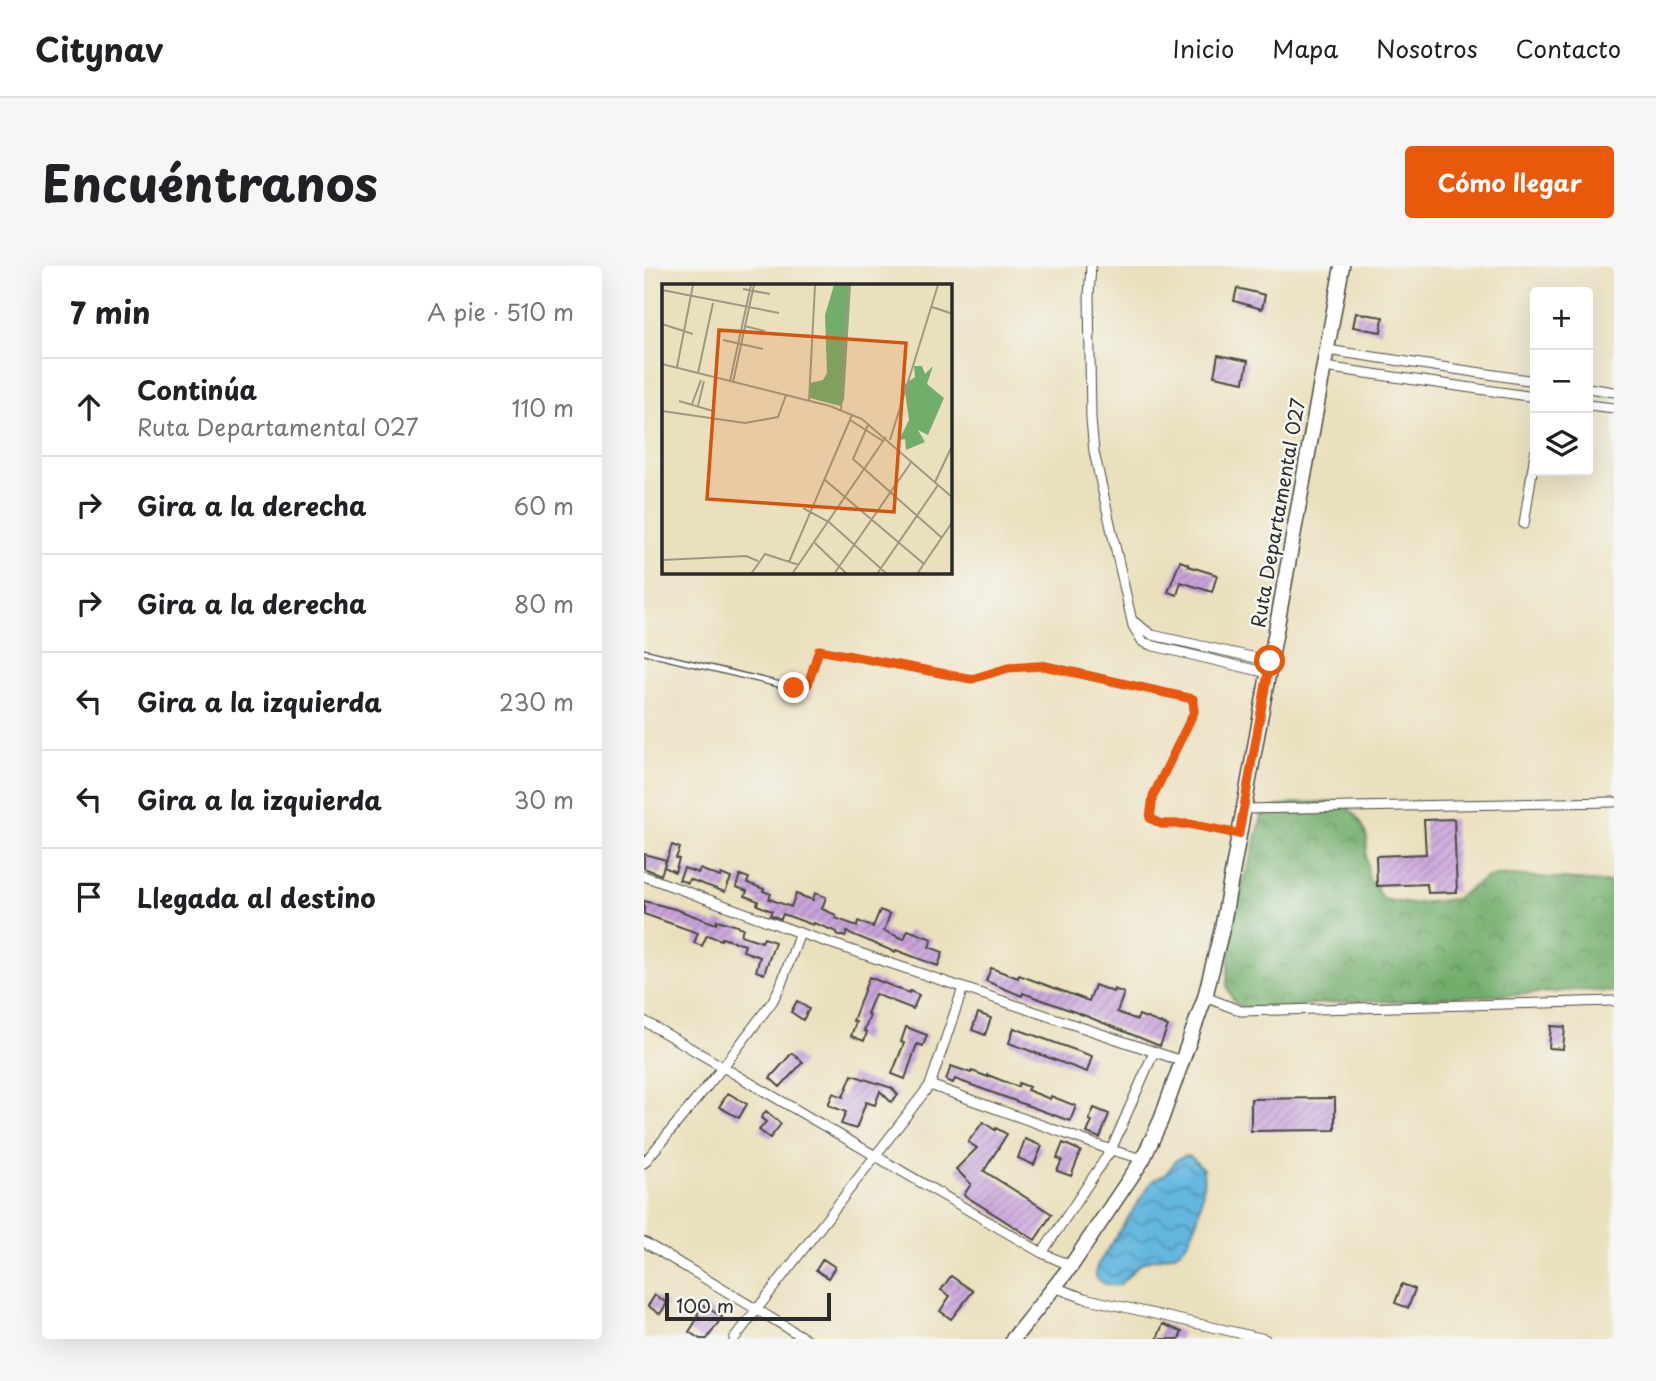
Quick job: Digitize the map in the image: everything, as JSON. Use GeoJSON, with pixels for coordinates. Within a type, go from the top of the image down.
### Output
{"type":"FeatureCollection","features":[{"type":"Feature","properties":{"kind":"main road","name":"Ruta Departamental 027"},"geometry":{"type":"LineString","coordinates":[[1013,1339],[1071,1266],[1143,1159],[1161,1120],[1205,997],[1222,929],[1342,266]]}},
{"type":"Feature","properties":{"kind":"street"},"geometry":{"type":"LineString","coordinates":[[1091,266],[1089,296],[1094,452],[1132,620],[1152,635],[1269,667]]}},
{"type":"Feature","properties":{"kind":"street"},"geometry":{"type":"LineString","coordinates":[[1327,351],[1530,380]]}},
{"type":"Feature","properties":{"kind":"street"},"geometry":{"type":"LineString","coordinates":[[1324,367],[1530,396]]}},
{"type":"Feature","properties":{"kind":"street"},"geometry":{"type":"LineString","coordinates":[[1593,389],[1614,392]]}},
{"type":"Feature","properties":{"kind":"street"},"geometry":{"type":"LineString","coordinates":[[1593,406],[1614,408]]}},
{"type":"Feature","properties":{"kind":"street"},"geometry":{"type":"LineString","coordinates":[[1524,524],[1531,476]]}},
{"type":"Feature","properties":{"kind":"street"},"geometry":{"type":"LineString","coordinates":[[1244,809],[1614,802]]}},
{"type":"Feature","properties":{"kind":"street"},"geometry":{"type":"LineString","coordinates":[[644,876],[800,933],[1182,1061]]}},
{"type":"Feature","properties":{"kind":"street"},"geometry":{"type":"LineString","coordinates":[[644,1163],[772,1002],[800,933]]}},
{"type":"Feature","properties":{"kind":"street"},"geometry":{"type":"LineString","coordinates":[[734,1339],[930,1085],[963,988]]}},
{"type":"Feature","properties":{"kind":"street"},"geometry":{"type":"LineString","coordinates":[[1205,997],[1241,1011],[1614,1001]]}},
{"type":"Feature","properties":{"kind":"street"},"geometry":{"type":"LineString","coordinates":[[644,1021],[1042,1253],[1071,1266]]}},
{"type":"Feature","properties":{"kind":"street"},"geometry":{"type":"LineString","coordinates":[[1042,1253],[1111,1150],[1154,1052]]}},
{"type":"Feature","properties":{"kind":"street"},"geometry":{"type":"LineString","coordinates":[[930,1085],[1143,1159]]}},
{"type":"Feature","properties":{"kind":"street"},"geometry":{"type":"LineString","coordinates":[[644,1242],[806,1339]]}},
{"type":"Feature","properties":{"kind":"street"},"geometry":{"type":"LineString","coordinates":[[1054,1287],[1084,1298],[1265,1339]]}},
{"type":"Feature","properties":{"kind":"lane"},"geometry":{"type":"LineString","coordinates":[[644,652],[794,688],[808,684],[819,650],[972,679],[1008,668],[1044,666],[1193,699],[1194,712],[1153,796],[1150,818],[1161,824],[1189,824],[1239,834]]}},
{"type":"Feature","properties":{"kind":"green space"},"geometry":{"type":"Polygon","coordinates":[[[1338,802],[1347,805],[1364,829],[1367,838],[1369,880],[1377,886],[1383,899],[1410,904],[1455,899],[1487,877],[1510,875],[1614,883],[1614,992],[1578,990],[1393,1002],[1364,1000],[1283,1009],[1245,1008],[1236,1004],[1227,987],[1227,978],[1236,902],[1263,812],[1287,804],[1338,802]]]}},
{"type":"Feature","properties":{"kind":"water"},"geometry":{"type":"Polygon","coordinates":[[[1185,1156],[1191,1157],[1203,1169],[1203,1190],[1194,1227],[1183,1248],[1175,1254],[1140,1264],[1119,1285],[1109,1285],[1098,1280],[1097,1266],[1152,1181],[1166,1174],[1176,1160],[1185,1156]]]}},
{"type":"Feature","properties":{"kind":"building"},"geometry":{"type":"Polygon","coordinates":[[[1237,288],[1265,295],[1262,309],[1234,301],[1237,288]]]}},
{"type":"Feature","properties":{"kind":"building"},"geometry":{"type":"Polygon","coordinates":[[[1356,313],[1383,317],[1381,332],[1353,327],[1356,313]]]}},
{"type":"Feature","properties":{"kind":"building"},"geometry":{"type":"Polygon","coordinates":[[[1218,355],[1248,361],[1244,382],[1214,376],[1218,355]]]}},
{"type":"Feature","properties":{"kind":"building"},"geometry":{"type":"Polygon","coordinates":[[[1180,561],[1217,575],[1212,592],[1181,582],[1177,595],[1168,592],[1180,561]]]}},
{"type":"Feature","properties":{"kind":"building"},"geometry":{"type":"Polygon","coordinates":[[[1454,819],[1457,892],[1428,893],[1427,884],[1377,886],[1376,856],[1426,854],[1424,820],[1454,819]]]}},
{"type":"Feature","properties":{"kind":"building"},"geometry":{"type":"Polygon","coordinates":[[[672,845],[680,848],[675,872],[664,867],[672,845]]]}},
{"type":"Feature","properties":{"kind":"building"},"geometry":{"type":"Polygon","coordinates":[[[644,854],[666,860],[661,875],[644,868],[644,854]]]}},
{"type":"Feature","properties":{"kind":"building"},"geometry":{"type":"Polygon","coordinates":[[[684,868],[698,873],[700,869],[720,877],[721,874],[731,878],[725,892],[689,879],[688,883],[679,880],[684,868]]]}},
{"type":"Feature","properties":{"kind":"building"},"geometry":{"type":"Polygon","coordinates":[[[740,875],[749,878],[747,883],[771,894],[769,899],[791,907],[796,894],[813,900],[815,893],[826,897],[822,909],[836,915],[835,918],[857,926],[858,921],[873,927],[880,910],[890,914],[884,931],[904,939],[908,930],[932,939],[929,947],[943,952],[938,966],[847,932],[845,937],[814,923],[813,925],[783,914],[781,919],[770,915],[772,911],[757,905],[758,901],[745,896],[747,891],[736,887],[740,875]]]}},
{"type":"Feature","properties":{"kind":"building"},"geometry":{"type":"Polygon","coordinates":[[[644,901],[716,924],[717,920],[734,925],[743,928],[741,935],[762,942],[764,938],[775,942],[764,974],[756,971],[760,957],[743,951],[745,945],[707,935],[702,946],[694,943],[698,933],[644,914],[644,901]]]}},
{"type":"Feature","properties":{"kind":"building"},"geometry":{"type":"Polygon","coordinates":[[[991,968],[1018,978],[1019,975],[1089,1001],[1095,985],[1113,992],[1114,989],[1124,993],[1117,1012],[1137,1020],[1139,1015],[1168,1026],[1160,1046],[1086,1016],[1023,993],[1022,996],[986,981],[991,968]]]}},
{"type":"Feature","properties":{"kind":"building"},"geometry":{"type":"Polygon","coordinates":[[[869,977],[919,995],[913,1009],[875,994],[867,1014],[870,1015],[864,1031],[867,1032],[864,1041],[851,1036],[856,1022],[853,1021],[869,977]]]}},
{"type":"Feature","properties":{"kind":"building"},"geometry":{"type":"Polygon","coordinates":[[[797,1001],[809,1009],[803,1020],[791,1012],[797,1001]]]}},
{"type":"Feature","properties":{"kind":"building"},"geometry":{"type":"Polygon","coordinates":[[[978,1013],[991,1018],[985,1035],[972,1030],[978,1013]]]}},
{"type":"Feature","properties":{"kind":"building"},"geometry":{"type":"Polygon","coordinates":[[[1551,1026],[1565,1027],[1563,1049],[1549,1048],[1551,1026]]]}},
{"type":"Feature","properties":{"kind":"building"},"geometry":{"type":"Polygon","coordinates":[[[906,1027],[927,1035],[923,1046],[917,1044],[905,1079],[892,1074],[904,1043],[901,1042],[906,1027]]]}},
{"type":"Feature","properties":{"kind":"building"},"geometry":{"type":"Polygon","coordinates":[[[1014,1028],[1092,1056],[1087,1072],[1009,1043],[1014,1028]]]}},
{"type":"Feature","properties":{"kind":"building"},"geometry":{"type":"Polygon","coordinates":[[[792,1053],[803,1062],[780,1087],[770,1078],[792,1053]]]}},
{"type":"Feature","properties":{"kind":"building"},"geometry":{"type":"Polygon","coordinates":[[[951,1066],[988,1075],[1018,1087],[1019,1083],[1029,1087],[1027,1090],[1076,1106],[1070,1121],[955,1079],[953,1083],[946,1080],[951,1066]]]}},
{"type":"Feature","properties":{"kind":"building"},"geometry":{"type":"Polygon","coordinates":[[[852,1075],[892,1088],[898,1095],[891,1102],[880,1091],[875,1105],[866,1102],[856,1129],[841,1124],[846,1112],[828,1105],[833,1093],[843,1097],[852,1075]]]}},
{"type":"Feature","properties":{"kind":"building"},"geometry":{"type":"Polygon","coordinates":[[[728,1093],[747,1104],[739,1118],[719,1107],[728,1093]]]}},
{"type":"Feature","properties":{"kind":"building"},"geometry":{"type":"Polygon","coordinates":[[[1335,1098],[1335,1130],[1251,1131],[1251,1099],[1335,1098]]]}},
{"type":"Feature","properties":{"kind":"building"},"geometry":{"type":"Polygon","coordinates":[[[1094,1108],[1109,1114],[1100,1138],[1087,1133],[1094,1108]]]}},
{"type":"Feature","properties":{"kind":"building"},"geometry":{"type":"Polygon","coordinates":[[[766,1111],[781,1124],[770,1138],[759,1130],[766,1122],[761,1118],[766,1111]]]}},
{"type":"Feature","properties":{"kind":"building"},"geometry":{"type":"Polygon","coordinates":[[[983,1122],[1007,1134],[984,1171],[1052,1214],[1035,1240],[964,1195],[971,1184],[956,1169],[977,1148],[968,1142],[983,1122]]]}},
{"type":"Feature","properties":{"kind":"building"},"geometry":{"type":"Polygon","coordinates":[[[1025,1139],[1042,1146],[1034,1165],[1018,1158],[1025,1139]]]}},
{"type":"Feature","properties":{"kind":"building"},"geometry":{"type":"Polygon","coordinates":[[[1063,1143],[1081,1151],[1071,1176],[1057,1171],[1062,1160],[1057,1158],[1063,1143]]]}},
{"type":"Feature","properties":{"kind":"building"},"geometry":{"type":"Polygon","coordinates":[[[823,1259],[835,1267],[828,1278],[816,1270],[823,1259]]]}},
{"type":"Feature","properties":{"kind":"building"},"geometry":{"type":"Polygon","coordinates":[[[951,1276],[973,1291],[951,1319],[940,1311],[950,1296],[941,1290],[951,1276]]]}},
{"type":"Feature","properties":{"kind":"building"},"geometry":{"type":"Polygon","coordinates":[[[1402,1284],[1415,1289],[1408,1308],[1395,1303],[1402,1284]]]}},
{"type":"Feature","properties":{"kind":"building"},"geometry":{"type":"Polygon","coordinates":[[[655,1295],[667,1303],[660,1314],[648,1306],[655,1295]]]}},
{"type":"Feature","properties":{"kind":"building"},"geometry":{"type":"Polygon","coordinates":[[[703,1305],[722,1317],[707,1339],[700,1339],[689,1332],[703,1305]]]}},
{"type":"Feature","properties":{"kind":"building"},"geometry":{"type":"Polygon","coordinates":[[[1163,1324],[1182,1332],[1179,1339],[1157,1339],[1163,1324]]]}},
{"type":"Feature","properties":{"kind":"route"},"geometry":{"type":"LineString","coordinates":[[794,688],[808,684],[819,650],[972,679],[1008,668],[1044,666],[1193,699],[1194,712],[1153,796],[1150,818],[1161,824],[1189,824],[1239,834],[1270,661]]}}]}
